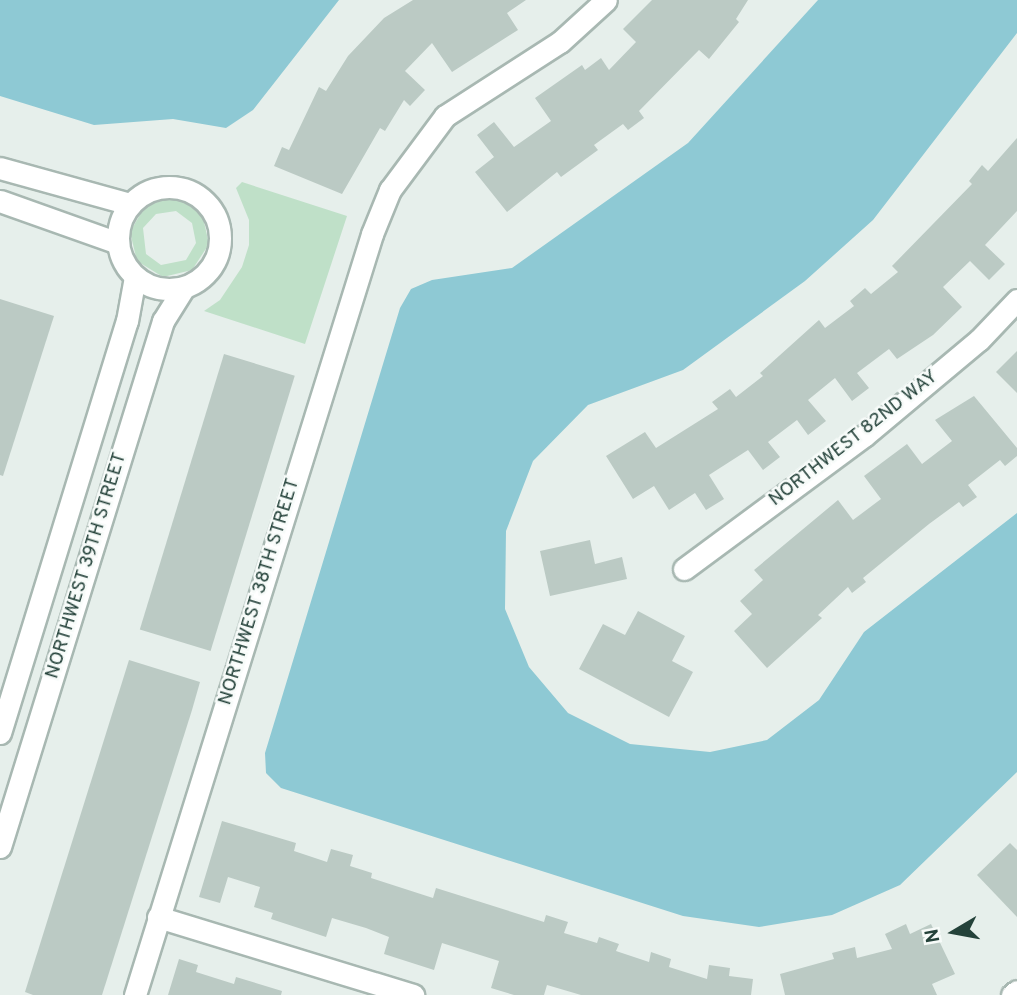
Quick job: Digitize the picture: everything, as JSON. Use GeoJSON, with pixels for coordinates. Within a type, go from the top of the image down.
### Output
{"type":"FeatureCollection","features":[{"type":"Feature","properties":{"kind":"street","name":"NORTHWEST 38TH STREET"},"geometry":{"type":"LineString","coordinates":[[135,995],[372,234],[390,190],[445,116],[560,42],[606,0]]}},
{"type":"Feature","properties":{"kind":"street"},"geometry":{"type":"LineString","coordinates":[[0,168],[130,204]]}},
{"type":"Feature","properties":{"kind":"street"},"geometry":{"type":"LineString","coordinates":[[160,187],[178,187],[194,192],[217,218],[219,253],[199,281],[183,289],[149,286],[135,277],[118,243],[123,216],[130,204],[160,187]]}},
{"type":"Feature","properties":{"kind":"street"},"geometry":{"type":"LineString","coordinates":[[0,201],[118,243]]}},
{"type":"Feature","properties":{"kind":"street","name":"NORTHWEST 39TH STREET"},"geometry":{"type":"LineString","coordinates":[[0,733],[127,321],[135,277]]}},
{"type":"Feature","properties":{"kind":"street","name":"NORTHWEST 39TH STREET"},"geometry":{"type":"LineString","coordinates":[[0,847],[163,321],[183,289]]}},
{"type":"Feature","properties":{"kind":"street","name":"NORTHWEST 82ND WAY"},"geometry":{"type":"LineString","coordinates":[[684,569],[864,436],[979,340],[1017,300]]}},
{"type":"Feature","properties":{"kind":"street"},"geometry":{"type":"LineString","coordinates":[[158,917],[413,995]]}},
{"type":"Feature","properties":{"kind":"green space"},"geometry":{"type":"Polygon","coordinates":[[[242,182],[347,216],[305,344],[204,311],[220,300],[242,267],[249,245],[249,220],[236,188],[242,182]]]}},
{"type":"Feature","properties":{"kind":"green space"},"geometry":{"type":"Polygon","coordinates":[[[174,197],[202,213],[209,244],[192,270],[163,277],[137,261],[130,232],[145,206],[174,197]],[[176,211],[156,214],[143,228],[146,254],[161,265],[186,260],[196,243],[192,223],[176,211]]]}},
{"type":"Feature","properties":{"kind":"water"},"geometry":{"type":"Polygon","coordinates":[[[0,0],[339,0],[253,110],[226,128],[173,119],[94,125],[0,96],[0,0]]]}},
{"type":"Feature","properties":{"kind":"water"},"geometry":{"type":"Polygon","coordinates":[[[818,0],[1017,0],[1017,33],[873,220],[805,281],[683,370],[588,405],[533,461],[506,531],[505,609],[529,667],[568,713],[630,744],[710,752],[767,740],[819,700],[864,632],[1017,513],[1017,772],[900,885],[832,915],[759,927],[683,916],[281,788],[266,773],[265,753],[400,308],[411,289],[432,280],[512,268],[688,143],[818,0]]]}},
{"type":"Feature","properties":{"kind":"building"},"geometry":{"type":"Polygon","coordinates":[[[413,0],[526,0],[507,13],[518,30],[452,72],[432,43],[405,71],[425,90],[410,106],[404,100],[385,131],[380,128],[342,194],[274,166],[282,147],[289,150],[319,87],[326,91],[348,56],[384,18],[413,0]]]}},
{"type":"Feature","properties":{"kind":"building"},"geometry":{"type":"Polygon","coordinates":[[[652,0],[748,0],[736,19],[739,22],[709,59],[699,50],[639,111],[644,118],[628,130],[623,124],[594,145],[598,150],[561,177],[557,172],[507,212],[475,172],[494,157],[477,135],[494,122],[514,147],[551,121],[535,98],[582,65],[585,70],[601,58],[609,70],[636,42],[623,29],[652,0]]]}},
{"type":"Feature","properties":{"kind":"building"},"geometry":{"type":"Polygon","coordinates":[[[1017,138],[1017,211],[985,245],[1005,264],[989,280],[970,261],[943,287],[962,307],[933,335],[897,359],[889,349],[857,373],[869,388],[852,401],[835,378],[808,400],[826,421],[808,435],[797,420],[768,442],[780,457],[763,470],[748,450],[709,475],[724,499],[706,510],[695,493],[669,510],[654,486],[633,499],[606,456],[645,432],[656,448],[718,409],[712,402],[730,389],[736,397],[763,376],[760,373],[819,320],[825,328],[854,306],[850,301],[865,288],[871,294],[898,272],[892,266],[972,184],[969,181],[982,165],[988,171],[1017,138]]]}},
{"type":"Feature","properties":{"kind":"building"},"geometry":{"type":"Polygon","coordinates":[[[0,299],[54,316],[3,476],[0,475],[0,299]]]}},
{"type":"Feature","properties":{"kind":"building"},"geometry":{"type":"Polygon","coordinates":[[[1017,351],[1017,393],[996,372],[1017,351]]]}},
{"type":"Feature","properties":{"kind":"building"},"geometry":{"type":"Polygon","coordinates":[[[224,354],[295,376],[211,651],[140,629],[224,354]]]}},
{"type":"Feature","properties":{"kind":"building"},"geometry":{"type":"Polygon","coordinates":[[[974,396],[1017,448],[1017,456],[1005,466],[1000,460],[968,485],[977,497],[963,507],[959,502],[929,524],[863,578],[866,582],[852,593],[848,587],[818,615],[822,618],[767,668],[734,631],[752,614],[740,601],[763,580],[754,570],[838,500],[853,520],[881,499],[864,476],[907,444],[922,464],[952,441],[935,420],[974,396]]]}},
{"type":"Feature","properties":{"kind":"building"},"geometry":{"type":"Polygon","coordinates":[[[590,540],[595,564],[622,557],[627,579],[550,596],[540,551],[590,540]]]}},
{"type":"Feature","properties":{"kind":"building"},"geometry":{"type":"Polygon","coordinates":[[[638,611],[685,636],[672,661],[693,672],[669,717],[579,669],[603,624],[625,635],[638,611]]]}},
{"type":"Feature","properties":{"kind":"building"},"geometry":{"type":"Polygon","coordinates":[[[129,660],[200,682],[192,710],[102,995],[33,995],[25,992],[129,660]]]}},
{"type":"Feature","properties":{"kind":"building"},"geometry":{"type":"Polygon","coordinates":[[[222,821],[296,843],[294,851],[327,862],[331,849],[353,855],[350,866],[372,873],[371,878],[433,898],[436,888],[544,922],[546,915],[568,922],[564,933],[597,943],[599,937],[619,944],[616,951],[649,962],[651,952],[671,959],[669,967],[707,979],[709,965],[730,968],[729,976],[753,979],[751,995],[581,995],[547,985],[544,995],[514,995],[491,988],[499,961],[442,943],[434,970],[384,954],[389,937],[366,928],[332,918],[326,937],[271,919],[273,913],[254,907],[260,887],[228,877],[220,903],[199,897],[222,821]]]}},
{"type":"Feature","properties":{"kind":"building"},"geometry":{"type":"Polygon","coordinates":[[[1010,843],[1017,850],[1017,917],[977,875],[1010,843]]]}},
{"type":"Feature","properties":{"kind":"building"},"geometry":{"type":"Polygon","coordinates":[[[906,924],[910,934],[931,924],[955,974],[932,984],[937,995],[785,995],[780,974],[834,959],[832,953],[855,947],[857,958],[892,949],[885,934],[906,924]]]}},
{"type":"Feature","properties":{"kind":"building"},"geometry":{"type":"Polygon","coordinates":[[[179,959],[198,965],[196,972],[234,984],[236,977],[282,991],[281,995],[168,995],[179,959]]]}}]}
